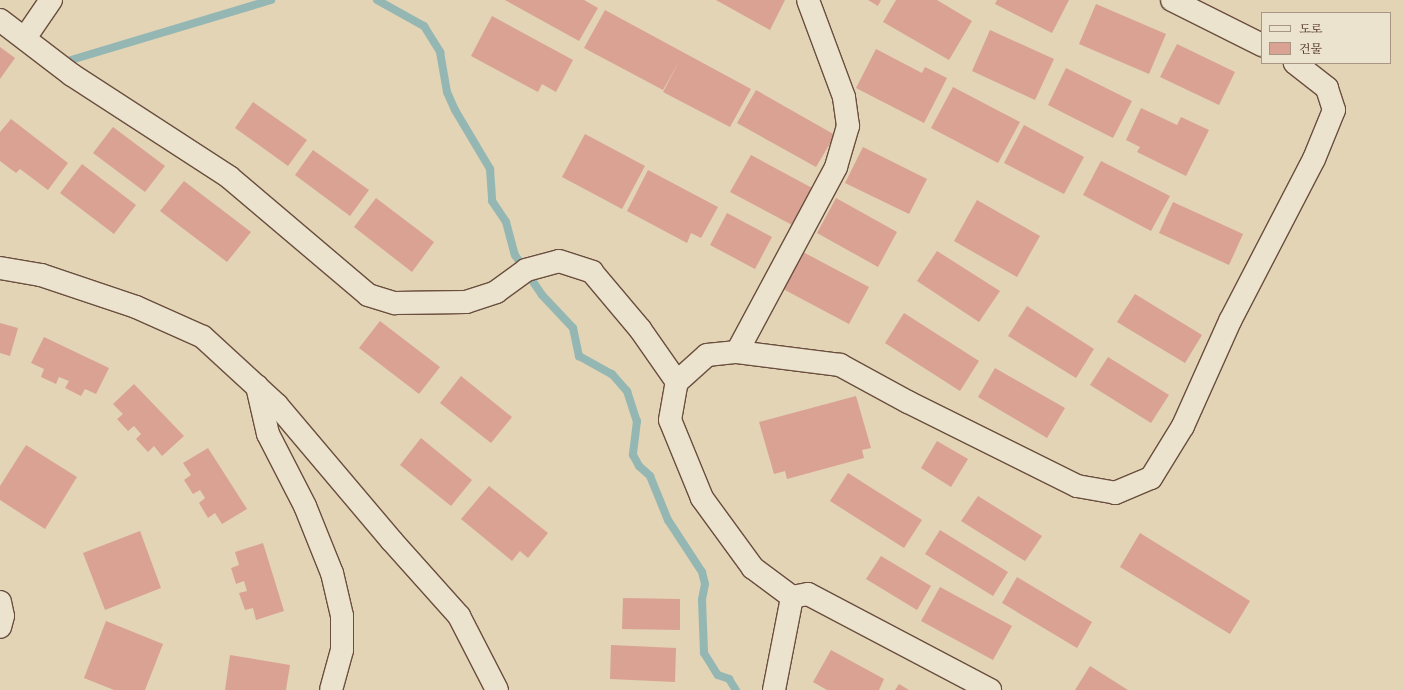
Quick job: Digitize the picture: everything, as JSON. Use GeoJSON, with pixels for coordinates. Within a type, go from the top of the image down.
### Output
{"type":"FeatureCollection","features":[{"type":"Feature","properties":{"kind":"street"},"geometry":{"type":"LineString","coordinates":[[25,38],[51,0]]}},
{"type":"Feature","properties":{"kind":"street"},"geometry":{"type":"LineString","coordinates":[[737,352],[836,167],[848,126],[844,97],[808,0]]}},
{"type":"Feature","properties":{"kind":"street"},"geometry":{"type":"LineString","coordinates":[[1172,0],[1261,44]]}},
{"type":"Feature","properties":{"kind":"street"},"geometry":{"type":"LineString","coordinates":[[0,20],[72,75],[229,177],[368,295],[395,303],[466,302],[496,292],[526,270],[559,261],[592,272],[640,329],[677,382]]}},
{"type":"Feature","properties":{"kind":"street"},"geometry":{"type":"LineString","coordinates":[[990,690],[834,606],[808,594],[792,597],[753,568],[702,498],[670,420],[677,382],[707,355],[737,352],[840,365],[908,402],[1077,486],[1115,493],[1151,478],[1183,426],[1230,321],[1314,158],[1334,110],[1327,88],[1296,64]]}},
{"type":"Feature","properties":{"kind":"street"},"geometry":{"type":"LineString","coordinates":[[0,268],[48,278],[136,307],[203,337],[277,405],[392,541],[459,616],[497,690]]}},
{"type":"Feature","properties":{"kind":"street"},"geometry":{"type":"LineString","coordinates":[[256,386],[268,434],[306,506],[332,573],[341,609],[342,650],[331,690]]}},
{"type":"Feature","properties":{"kind":"street"},"geometry":{"type":"LineString","coordinates":[[774,690],[792,597]]}},
{"type":"Feature","properties":{"kind":"street"},"geometry":{"type":"LineString","coordinates":[[0,602],[4,616],[0,627]]}},
{"type":"Feature","properties":{"kind":"building"},"geometry":{"type":"Polygon","coordinates":[[[505,0],[584,0],[598,8],[579,41],[505,0]]]}},
{"type":"Feature","properties":{"kind":"building"},"geometry":{"type":"Polygon","coordinates":[[[716,0],[785,0],[770,30],[716,0]]]}},
{"type":"Feature","properties":{"kind":"building"},"geometry":{"type":"Polygon","coordinates":[[[868,0],[881,0],[878,6],[868,0]]]}},
{"type":"Feature","properties":{"kind":"building"},"geometry":{"type":"Polygon","coordinates":[[[896,0],[937,0],[972,21],[949,60],[883,22],[896,0]]]}},
{"type":"Feature","properties":{"kind":"building"},"geometry":{"type":"Polygon","coordinates":[[[997,0],[1069,0],[1052,33],[995,4],[997,0]]]}},
{"type":"Feature","properties":{"kind":"building"},"geometry":{"type":"Polygon","coordinates":[[[1096,4],[1166,34],[1149,74],[1079,44],[1096,4]]]}},
{"type":"Feature","properties":{"kind":"building"},"geometry":{"type":"Polygon","coordinates":[[[605,10],[751,89],[730,127],[663,92],[680,60],[663,90],[584,48],[605,10]]]}},
{"type":"Feature","properties":{"kind":"building"},"geometry":{"type":"Polygon","coordinates":[[[492,16],[573,60],[556,92],[542,84],[538,92],[471,56],[492,16]]]}},
{"type":"Feature","properties":{"kind":"building"},"geometry":{"type":"Polygon","coordinates":[[[990,30],[1054,59],[1035,100],[972,71],[990,30]]]}},
{"type":"Feature","properties":{"kind":"building"},"geometry":{"type":"Polygon","coordinates":[[[1177,44],[1235,72],[1219,105],[1160,77],[1177,44]]]}},
{"type":"Feature","properties":{"kind":"building"},"geometry":{"type":"Polygon","coordinates":[[[0,47],[15,58],[0,79],[0,47]]]}},
{"type":"Feature","properties":{"kind":"building"},"geometry":{"type":"Polygon","coordinates":[[[876,49],[922,73],[925,67],[947,78],[924,123],[856,88],[876,49]]]}},
{"type":"Feature","properties":{"kind":"building"},"geometry":{"type":"Polygon","coordinates":[[[1066,68],[1132,101],[1113,138],[1048,105],[1066,68]]]}},
{"type":"Feature","properties":{"kind":"building"},"geometry":{"type":"Polygon","coordinates":[[[953,87],[1020,122],[998,163],[931,128],[953,87]]]}},
{"type":"Feature","properties":{"kind":"building"},"geometry":{"type":"Polygon","coordinates":[[[756,90],[835,135],[816,167],[737,123],[756,90]]]}},
{"type":"Feature","properties":{"kind":"building"},"geometry":{"type":"Polygon","coordinates":[[[253,102],[307,140],[288,166],[235,128],[253,102]]]}},
{"type":"Feature","properties":{"kind":"building"},"geometry":{"type":"Polygon","coordinates":[[[1141,108],[1177,125],[1181,117],[1209,130],[1186,176],[1137,152],[1140,147],[1126,140],[1141,108]]]}},
{"type":"Feature","properties":{"kind":"building"},"geometry":{"type":"Polygon","coordinates":[[[11,119],[68,163],[48,190],[20,169],[16,173],[0,161],[0,132],[11,119]]]}},
{"type":"Feature","properties":{"kind":"building"},"geometry":{"type":"Polygon","coordinates":[[[1024,125],[1084,157],[1064,194],[1004,163],[1024,125]]]}},
{"type":"Feature","properties":{"kind":"building"},"geometry":{"type":"Polygon","coordinates":[[[113,127],[165,166],[145,192],[93,153],[113,127]]]}},
{"type":"Feature","properties":{"kind":"building"},"geometry":{"type":"Polygon","coordinates":[[[585,134],[645,166],[622,209],[562,177],[585,134]]]}},
{"type":"Feature","properties":{"kind":"building"},"geometry":{"type":"Polygon","coordinates":[[[863,147],[927,179],[909,214],[845,183],[863,147]]]}},
{"type":"Feature","properties":{"kind":"building"},"geometry":{"type":"Polygon","coordinates":[[[313,150],[369,190],[350,216],[295,175],[313,150]]]}},
{"type":"Feature","properties":{"kind":"building"},"geometry":{"type":"Polygon","coordinates":[[[751,155],[814,189],[794,226],[730,192],[751,155]]]}},
{"type":"Feature","properties":{"kind":"building"},"geometry":{"type":"Polygon","coordinates":[[[1101,161],[1170,196],[1151,231],[1083,195],[1101,161]]]}},
{"type":"Feature","properties":{"kind":"building"},"geometry":{"type":"Polygon","coordinates":[[[82,164],[136,205],[114,234],[60,193],[82,164]]]}},
{"type":"Feature","properties":{"kind":"building"},"geometry":{"type":"Polygon","coordinates":[[[648,170],[718,207],[701,238],[691,233],[687,243],[627,211],[648,170]]]}},
{"type":"Feature","properties":{"kind":"building"},"geometry":{"type":"Polygon","coordinates":[[[184,181],[251,232],[227,262],[160,211],[184,181]]]}},
{"type":"Feature","properties":{"kind":"building"},"geometry":{"type":"Polygon","coordinates":[[[376,198],[434,242],[412,272],[354,227],[376,198]]]}},
{"type":"Feature","properties":{"kind":"building"},"geometry":{"type":"Polygon","coordinates":[[[836,198],[897,232],[878,267],[817,233],[836,198]]]}},
{"type":"Feature","properties":{"kind":"building"},"geometry":{"type":"Polygon","coordinates":[[[977,200],[1040,236],[1017,277],[954,241],[977,200]]]}},
{"type":"Feature","properties":{"kind":"building"},"geometry":{"type":"Polygon","coordinates":[[[1173,202],[1243,234],[1229,265],[1159,233],[1173,202]]]}},
{"type":"Feature","properties":{"kind":"building"},"geometry":{"type":"Polygon","coordinates":[[[727,213],[772,237],[755,269],[710,245],[727,213]]]}},
{"type":"Feature","properties":{"kind":"building"},"geometry":{"type":"Polygon","coordinates":[[[937,251],[1000,291],[979,322],[917,281],[937,251]]]}},
{"type":"Feature","properties":{"kind":"building"},"geometry":{"type":"Polygon","coordinates":[[[803,252],[869,287],[849,324],[783,289],[803,252]]]}},
{"type":"Feature","properties":{"kind":"building"},"geometry":{"type":"Polygon","coordinates":[[[1135,294],[1202,335],[1185,363],[1117,322],[1135,294]]]}},
{"type":"Feature","properties":{"kind":"building"},"geometry":{"type":"Polygon","coordinates":[[[1027,306],[1094,349],[1076,378],[1008,336],[1027,306]]]}},
{"type":"Feature","properties":{"kind":"building"},"geometry":{"type":"Polygon","coordinates":[[[904,313],[979,361],[960,391],[885,343],[904,313]]]}},
{"type":"Feature","properties":{"kind":"building"},"geometry":{"type":"Polygon","coordinates":[[[380,321],[440,367],[419,394],[359,348],[380,321]]]}},
{"type":"Feature","properties":{"kind":"building"},"geometry":{"type":"Polygon","coordinates":[[[0,323],[18,328],[10,356],[0,353],[0,323]]]}},
{"type":"Feature","properties":{"kind":"building"},"geometry":{"type":"Polygon","coordinates":[[[44,337],[109,368],[96,394],[85,389],[81,396],[65,388],[69,381],[59,377],[56,384],[41,377],[44,369],[31,363],[44,337]]]}},
{"type":"Feature","properties":{"kind":"building"},"geometry":{"type":"Polygon","coordinates":[[[1108,357],[1169,395],[1151,423],[1090,385],[1108,357]]]}},
{"type":"Feature","properties":{"kind":"building"},"geometry":{"type":"Polygon","coordinates":[[[995,368],[1065,408],[1047,438],[978,397],[995,368]]]}},
{"type":"Feature","properties":{"kind":"building"},"geometry":{"type":"Polygon","coordinates":[[[461,376],[512,417],[491,443],[440,403],[461,376]]]}},
{"type":"Feature","properties":{"kind":"building"},"geometry":{"type":"Polygon","coordinates":[[[134,384],[184,436],[162,456],[154,446],[148,452],[136,439],[141,434],[134,426],[128,431],[117,419],[123,414],[113,404],[134,384]]]}},
{"type":"Feature","properties":{"kind":"building"},"geometry":{"type":"Polygon","coordinates":[[[856,396],[871,448],[862,450],[864,458],[787,479],[785,471],[774,474],[759,422],[856,396]]]}},
{"type":"Feature","properties":{"kind":"building"},"geometry":{"type":"Polygon","coordinates":[[[421,438],[472,480],[451,506],[400,465],[421,438]]]}},
{"type":"Feature","properties":{"kind":"building"},"geometry":{"type":"Polygon","coordinates":[[[937,441],[968,459],[951,487],[921,468],[937,441]]]}},
{"type":"Feature","properties":{"kind":"building"},"geometry":{"type":"Polygon","coordinates":[[[26,445],[77,477],[45,529],[0,500],[0,486],[26,445]]]}},
{"type":"Feature","properties":{"kind":"building"},"geometry":{"type":"Polygon","coordinates":[[[208,448],[247,509],[222,524],[215,513],[208,518],[199,503],[205,498],[200,490],[193,494],[184,480],[191,475],[183,463],[208,448]]]}},
{"type":"Feature","properties":{"kind":"building"},"geometry":{"type":"Polygon","coordinates":[[[848,473],[922,520],[904,548],[830,501],[848,473]]]}},
{"type":"Feature","properties":{"kind":"building"},"geometry":{"type":"Polygon","coordinates":[[[489,486],[548,533],[528,558],[520,551],[512,561],[461,519],[489,486]]]}},
{"type":"Feature","properties":{"kind":"building"},"geometry":{"type":"Polygon","coordinates":[[[978,496],[1042,536],[1025,561],[961,521],[978,496]]]}},
{"type":"Feature","properties":{"kind":"building"},"geometry":{"type":"Polygon","coordinates":[[[940,530],[1008,572],[993,596],[925,554],[940,530]]]}},
{"type":"Feature","properties":{"kind":"building"},"geometry":{"type":"Polygon","coordinates":[[[140,531],[161,588],[105,610],[83,553],[140,531]]]}},
{"type":"Feature","properties":{"kind":"building"},"geometry":{"type":"Polygon","coordinates":[[[1140,533],[1250,601],[1230,634],[1120,567],[1140,533]]]}},
{"type":"Feature","properties":{"kind":"building"},"geometry":{"type":"Polygon","coordinates":[[[263,543],[284,611],[256,620],[253,608],[245,610],[239,593],[247,591],[244,581],[236,584],[231,568],[239,565],[235,552],[263,543]]]}},
{"type":"Feature","properties":{"kind":"building"},"geometry":{"type":"Polygon","coordinates":[[[881,556],[931,586],[917,610],[866,579],[881,556]]]}},
{"type":"Feature","properties":{"kind":"building"},"geometry":{"type":"Polygon","coordinates":[[[1017,577],[1092,622],[1077,648],[1002,603],[1017,577]]]}},
{"type":"Feature","properties":{"kind":"building"},"geometry":{"type":"Polygon","coordinates":[[[940,587],[1012,626],[993,660],[921,621],[940,587]]]}},
{"type":"Feature","properties":{"kind":"building"},"geometry":{"type":"Polygon","coordinates":[[[623,598],[680,599],[680,630],[622,629],[623,598]]]}},
{"type":"Feature","properties":{"kind":"building"},"geometry":{"type":"Polygon","coordinates":[[[106,621],[163,644],[145,690],[114,690],[84,678],[106,621]]]}},
{"type":"Feature","properties":{"kind":"building"},"geometry":{"type":"Polygon","coordinates":[[[611,645],[676,648],[675,682],[610,679],[611,645]]]}},
{"type":"Feature","properties":{"kind":"building"},"geometry":{"type":"Polygon","coordinates":[[[831,650],[884,679],[879,690],[827,690],[813,682],[831,650]]]}},
{"type":"Feature","properties":{"kind":"building"},"geometry":{"type":"Polygon","coordinates":[[[230,655],[290,665],[286,690],[225,690],[230,655]]]}},
{"type":"Feature","properties":{"kind":"building"},"geometry":{"type":"Polygon","coordinates":[[[1090,666],[1128,690],[1075,690],[1090,666]]]}},
{"type":"Feature","properties":{"kind":"building"},"geometry":{"type":"Polygon","coordinates":[[[899,684],[909,690],[895,690],[899,684]]]}},
{"type":"Feature","properties":{"kind":"waterway"},"geometry":{"type":"LineString","coordinates":[[71,60],[271,0]]}},
{"type":"Feature","properties":{"kind":"waterway"},"geometry":{"type":"LineString","coordinates":[[377,0],[424,26],[440,52],[447,92],[455,110],[490,169],[492,201],[506,222],[515,255],[542,295],[573,328],[579,356],[612,374],[627,391],[637,421],[633,455],[639,466],[650,476],[668,520],[702,572],[705,584],[702,600],[704,653],[718,675],[729,679],[736,690]]}}]}
